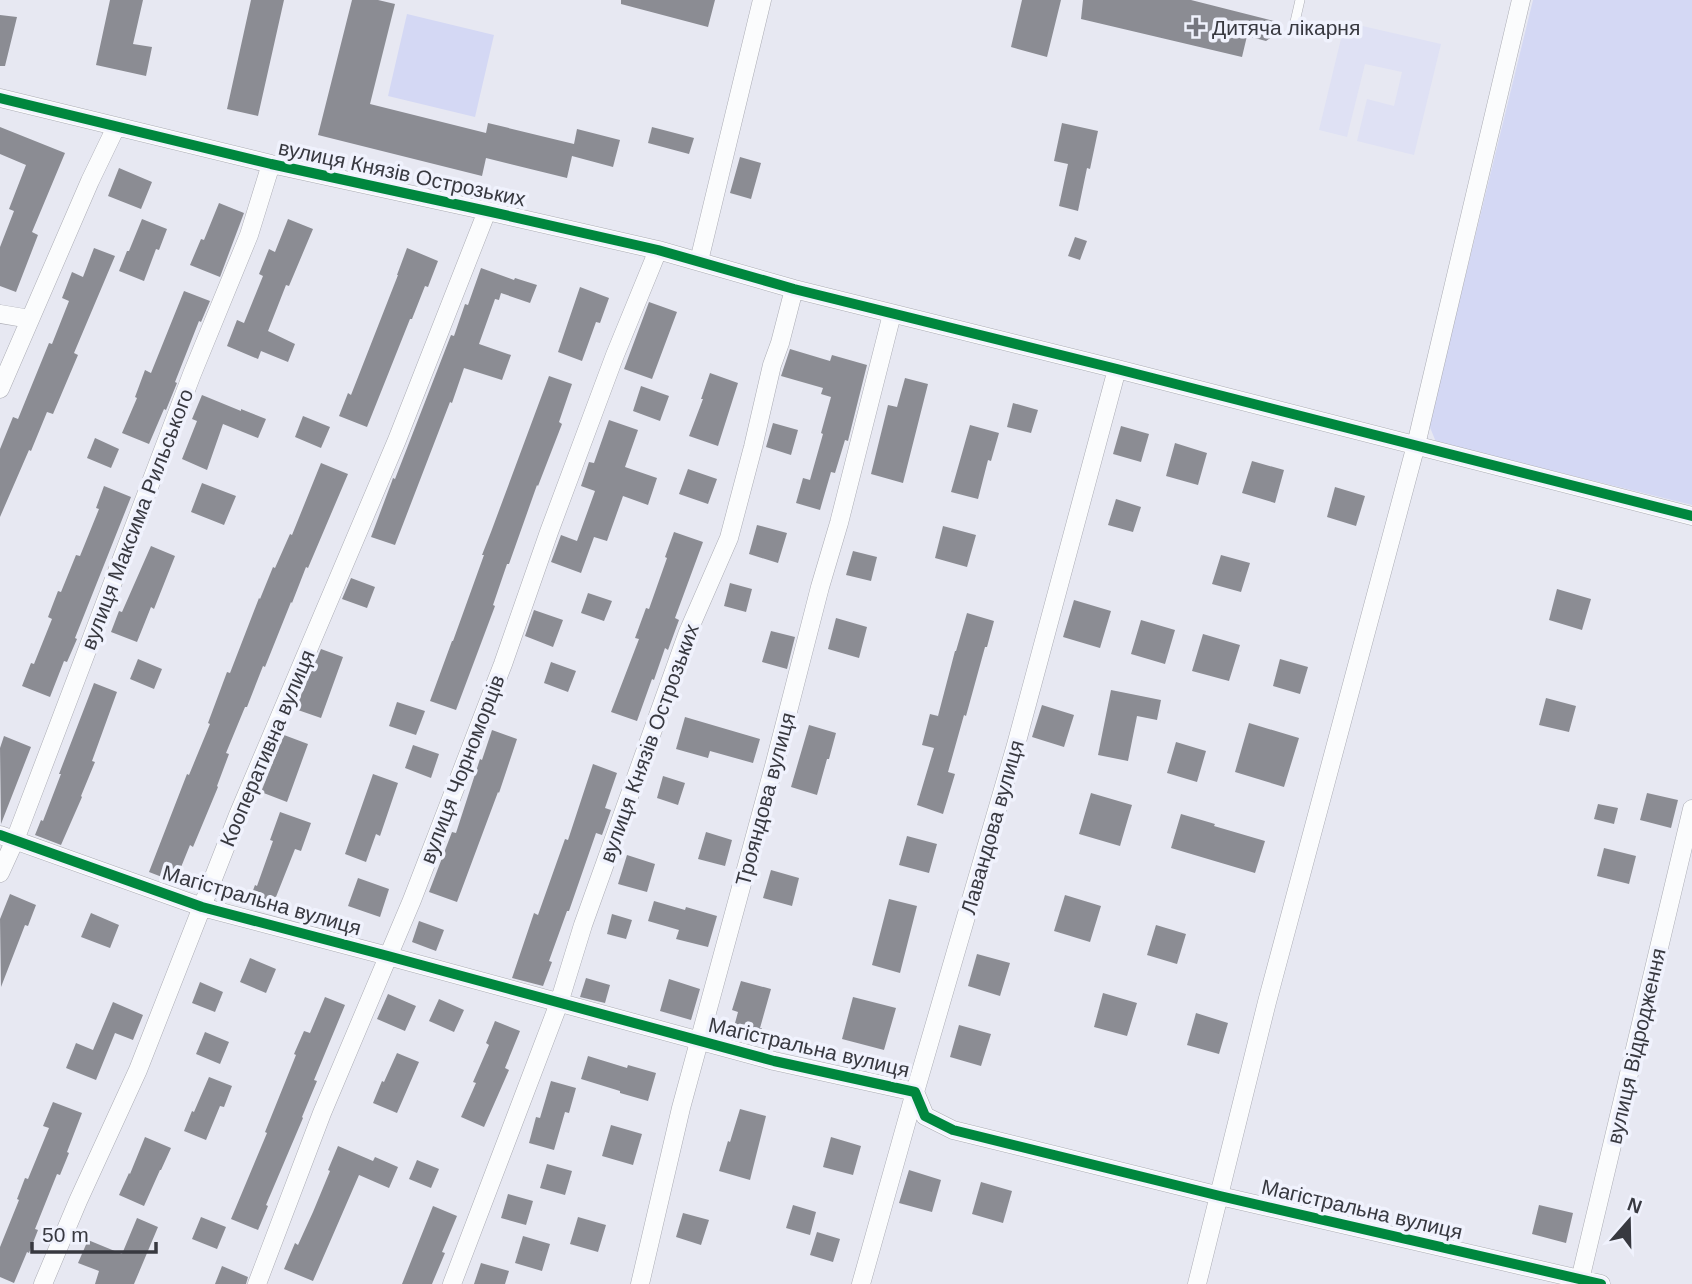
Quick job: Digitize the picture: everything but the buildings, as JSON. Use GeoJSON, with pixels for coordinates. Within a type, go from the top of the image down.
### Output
{"type":"FeatureCollection","features":[{"type":"Feature","properties":{"kind":"street"},"geometry":{"type":"LineString","coordinates":[[699,261],[762,0]]}},
{"type":"Feature","properties":{"kind":"street"},"geometry":{"type":"LineString","coordinates":[[1197,1284],[1268,1002],[1416,444],[1521,0]]}},
{"type":"Feature","properties":{"kind":"street","name":"вулиця Князів Острозьких"},"geometry":{"type":"LineString","coordinates":[[0,99],[271,164],[658,250],[794,289],[729,538],[684,644],[588,912],[559,1003],[452,1284]]}},
{"type":"Feature","properties":{"kind":"street"},"geometry":{"type":"LineString","coordinates":[[0,389],[84,193],[116,127]]}},
{"type":"Feature","properties":{"kind":"street","name":"вулиця Максима Рильського"},"geometry":{"type":"LineString","coordinates":[[0,873],[8,838],[249,235],[271,164]]}},
{"type":"Feature","properties":{"kind":"street","name":"Кооперативна вулиця"},"geometry":{"type":"LineString","coordinates":[[43,1284],[138,1070],[238,815],[397,440],[487,211]]}},
{"type":"Feature","properties":{"kind":"street","name":"вулиця Чорноморців"},"geometry":{"type":"LineString","coordinates":[[257,1284],[494,689],[611,367],[658,250]]}},
{"type":"Feature","properties":{"kind":"street"},"geometry":{"type":"LineString","coordinates":[[794,289],[1416,444],[1692,516]]}},
{"type":"Feature","properties":{"kind":"street"},"geometry":{"type":"LineString","coordinates":[[0,314],[30,319]]}},
{"type":"Feature","properties":{"kind":"street","name":"Трояндова вулиця"},"geometry":{"type":"LineString","coordinates":[[640,1284],[681,1108],[839,523],[892,314]]}},
{"type":"Feature","properties":{"kind":"street","name":"Лавандова вулиця"},"geometry":{"type":"LineString","coordinates":[[862,1284],[1016,745],[1116,369]]}},
{"type":"Feature","properties":{"kind":"street","name":"вулиця Відродження"},"geometry":{"type":"LineString","coordinates":[[1580,1282],[1692,808]]}},
{"type":"Feature","properties":{"kind":"street","name":"Магістральна вулиця"},"geometry":{"type":"LineString","coordinates":[[8,838],[202,907],[774,1061],[915,1092],[925,1116],[953,1130],[1580,1282],[1601,1284]]}},
{"type":"Feature","properties":{"kind":"lane"},"geometry":{"type":"LineString","coordinates":[[1294,26],[1300,0]]}},
{"type":"Feature","properties":{"kind":"shaded area"},"geometry":{"type":"Polygon","coordinates":[[[1533,0],[1692,0],[1692,505],[1436,442],[1429,425],[1533,0]]]}},
{"type":"Feature","properties":{"kind":"shaded area"},"geometry":{"type":"Polygon","coordinates":[[[407,14],[494,35],[475,117],[388,96],[407,14]]]}},
{"type":"Feature","properties":{"kind":"shaded area"},"geometry":{"type":"Polygon","coordinates":[[[1345,22],[1441,44],[1414,155],[1357,141],[1367,99],[1394,106],[1402,72],[1365,64],[1347,137],[1319,130],[1345,22]]]}},
{"type":"Feature","properties":{"kind":"cycle path"},"geometry":{"type":"LineString","coordinates":[[0,98],[271,164],[658,250],[794,289],[1692,516]]}},
{"type":"Feature","properties":{"kind":"cycle path"},"geometry":{"type":"LineString","coordinates":[[0,835],[202,907],[774,1061],[915,1092],[925,1116],[953,1130],[1220,1196],[1601,1284]]}},
{"type":"Feature","properties":{"kind":"place","name":"Дитяча лікарня"},"geometry":{"type":"Point","coordinates":[1196,27]}}]}
